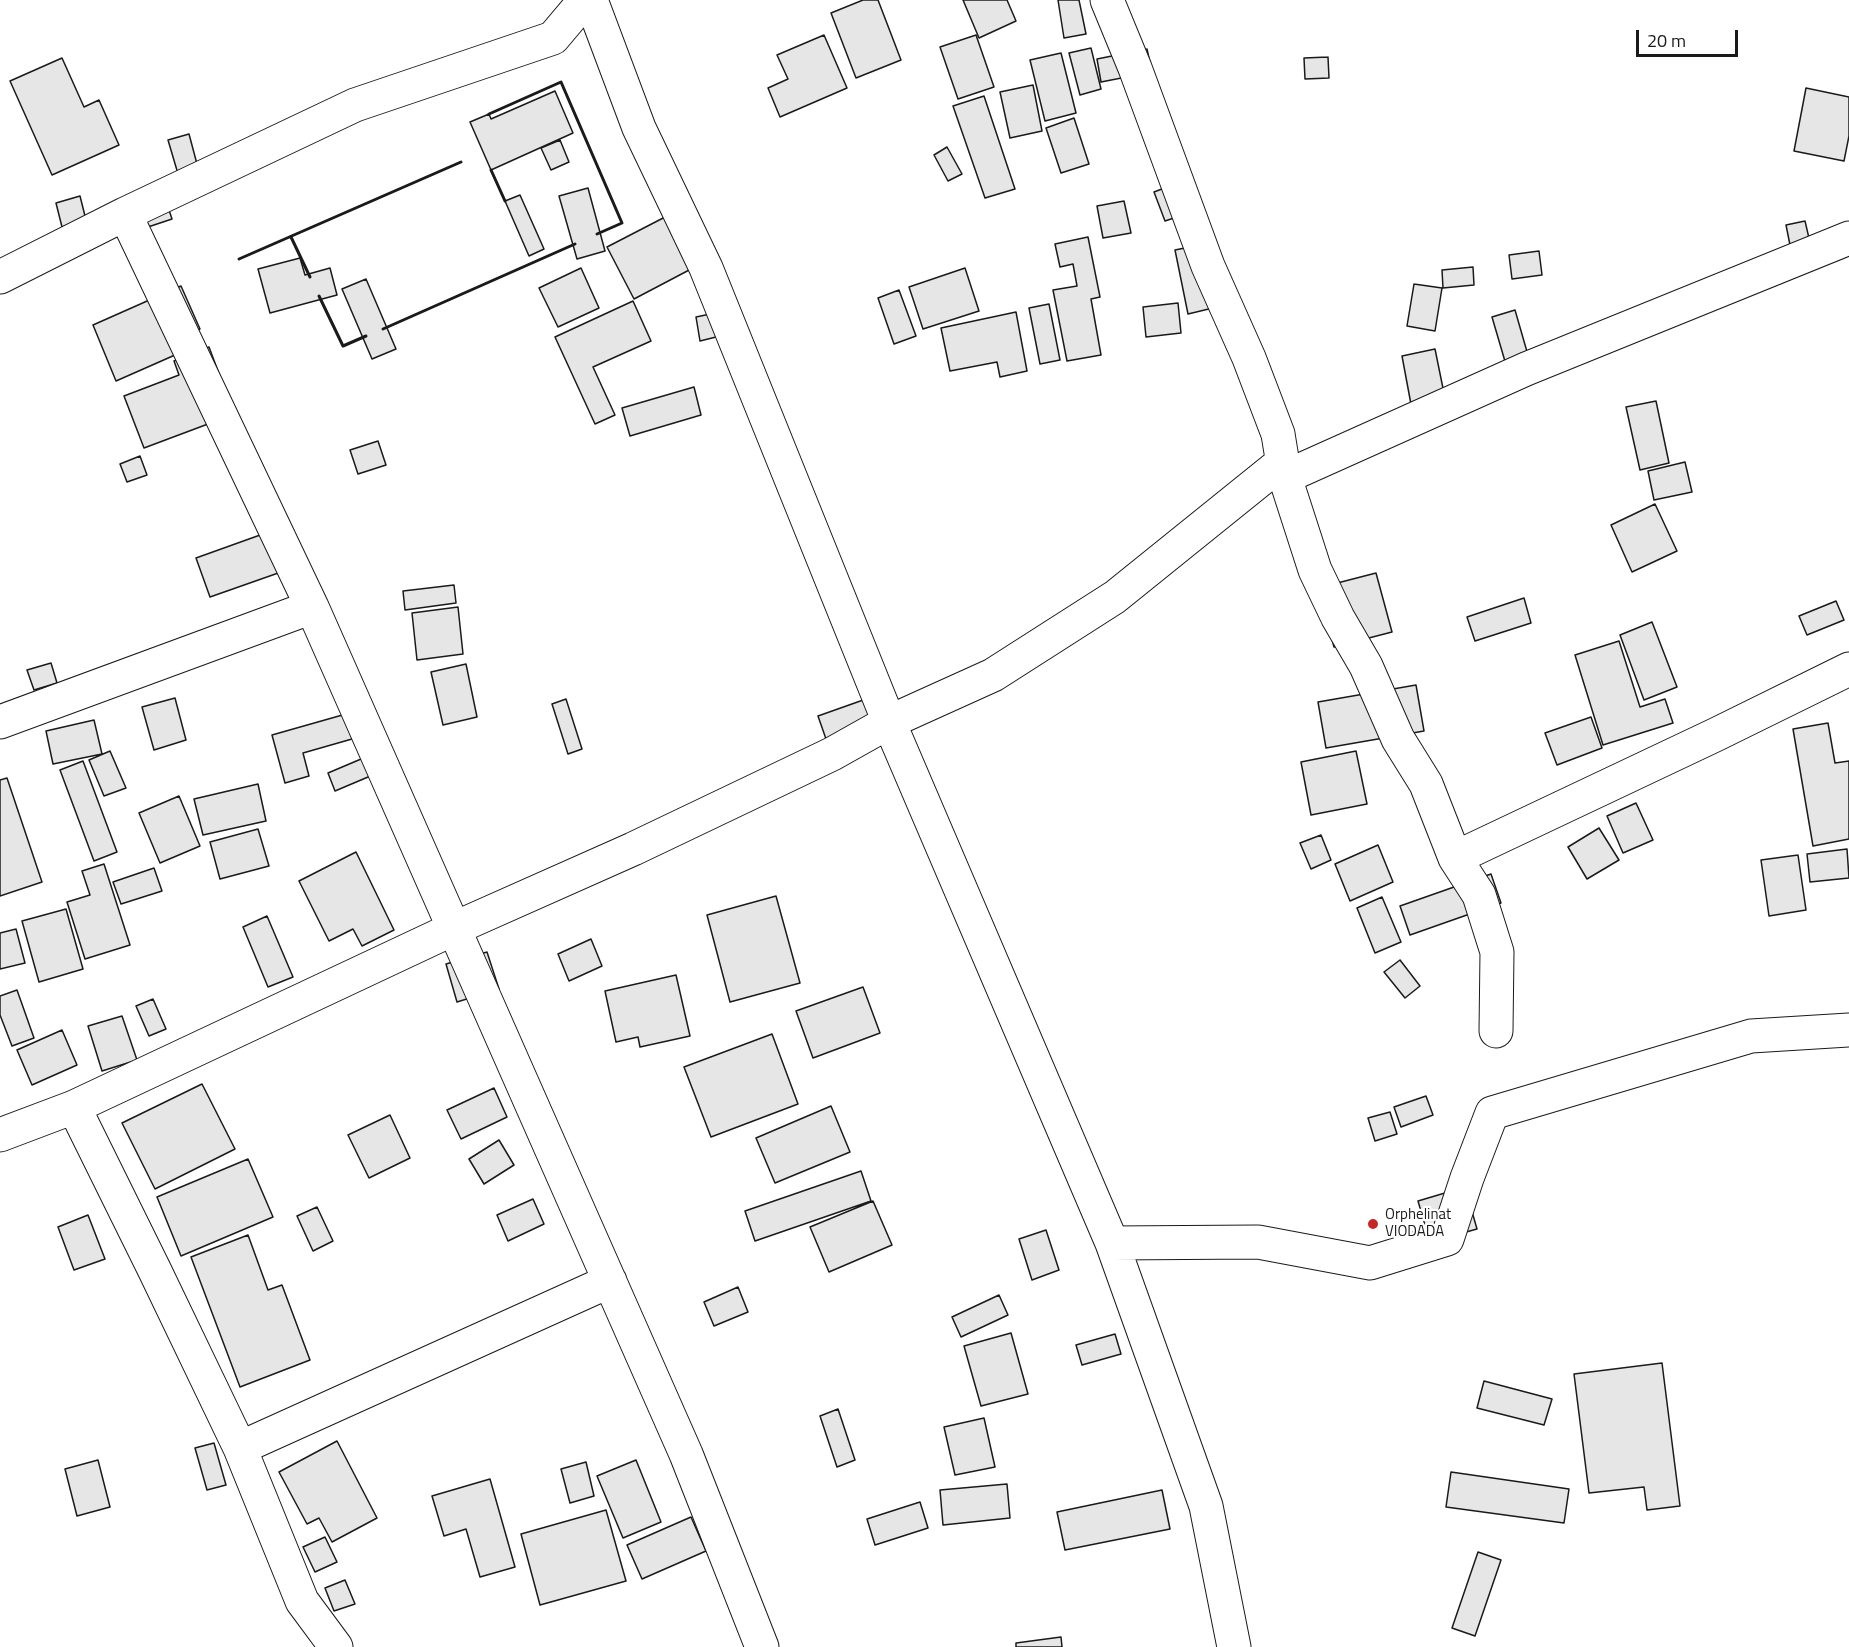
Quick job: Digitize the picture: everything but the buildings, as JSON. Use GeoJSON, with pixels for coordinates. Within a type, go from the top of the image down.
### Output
{"type":"FeatureCollection","features":[{"type":"Feature","properties":{"kind":"street"},"geometry":{"type":"LineString","coordinates":[[0,277],[125,214],[355,105],[553,38],[585,0]]}},
{"type":"Feature","properties":{"kind":"street"},"geometry":{"type":"LineString","coordinates":[[591,0],[639,128],[706,268],[889,722],[1112,1243],[1206,1506],[1234,1647]]}},
{"type":"Feature","properties":{"kind":"street"},"geometry":{"type":"LineString","coordinates":[[1107,0],[1135,68],[1208,266],[1249,358],[1274,423],[1285,477]]}},
{"type":"Feature","properties":{"kind":"street"},"geometry":{"type":"LineString","coordinates":[[125,214],[312,607],[686,1455],[762,1647]]}},
{"type":"Feature","properties":{"kind":"street"},"geometry":{"type":"LineString","coordinates":[[1285,477],[1526,369],[1849,238]]}},
{"type":"Feature","properties":{"kind":"street"},"geometry":{"type":"LineString","coordinates":[[0,1135],[74,1107],[453,929],[633,849],[832,754],[889,722],[993,675],[1115,597],[1280,464],[1315,570],[1338,618],[1366,666],[1398,739],[1426,784],[1455,858],[1479,895],[1497,952],[1496,1031]]}},
{"type":"Feature","properties":{"kind":"street"},"geometry":{"type":"LineString","coordinates":[[0,722],[312,607]]}},
{"type":"Feature","properties":{"kind":"street"},"geometry":{"type":"LineString","coordinates":[[1455,858],[1849,669]]}},
{"type":"Feature","properties":{"kind":"street"},"geometry":{"type":"LineString","coordinates":[[1112,1243],[1258,1242],[1370,1263],[1447,1239],[1492,1113],[1751,1035],[1849,1030]]}},
{"type":"Feature","properties":{"kind":"street"},"geometry":{"type":"LineString","coordinates":[[74,1107],[240,1448],[302,1600],[336,1647]]}},
{"type":"Feature","properties":{"kind":"street"},"geometry":{"type":"LineString","coordinates":[[240,1448],[610,1281]]}},
{"type":"Feature","properties":{"kind":"wall"},"geometry":{"type":"LineString","coordinates":[[489,114],[561,82],[622,223],[597,234]]}},
{"type":"Feature","properties":{"kind":"wall"},"geometry":{"type":"LineString","coordinates":[[239,259],[461,162]]}},
{"type":"Feature","properties":{"kind":"wall"},"geometry":{"type":"LineString","coordinates":[[491,170],[505,201]]}},
{"type":"Feature","properties":{"kind":"wall"},"geometry":{"type":"LineString","coordinates":[[291,237],[310,277]]}},
{"type":"Feature","properties":{"kind":"wall"},"geometry":{"type":"LineString","coordinates":[[383,329],[575,244]]}},
{"type":"Feature","properties":{"kind":"wall"},"geometry":{"type":"LineString","coordinates":[[319,296],[343,346],[366,336]]}},
{"type":"Feature","properties":{"kind":"place","name":"Orphelinat VIODADA"},"geometry":{"type":"Point","coordinates":[1373,1224]}}]}
